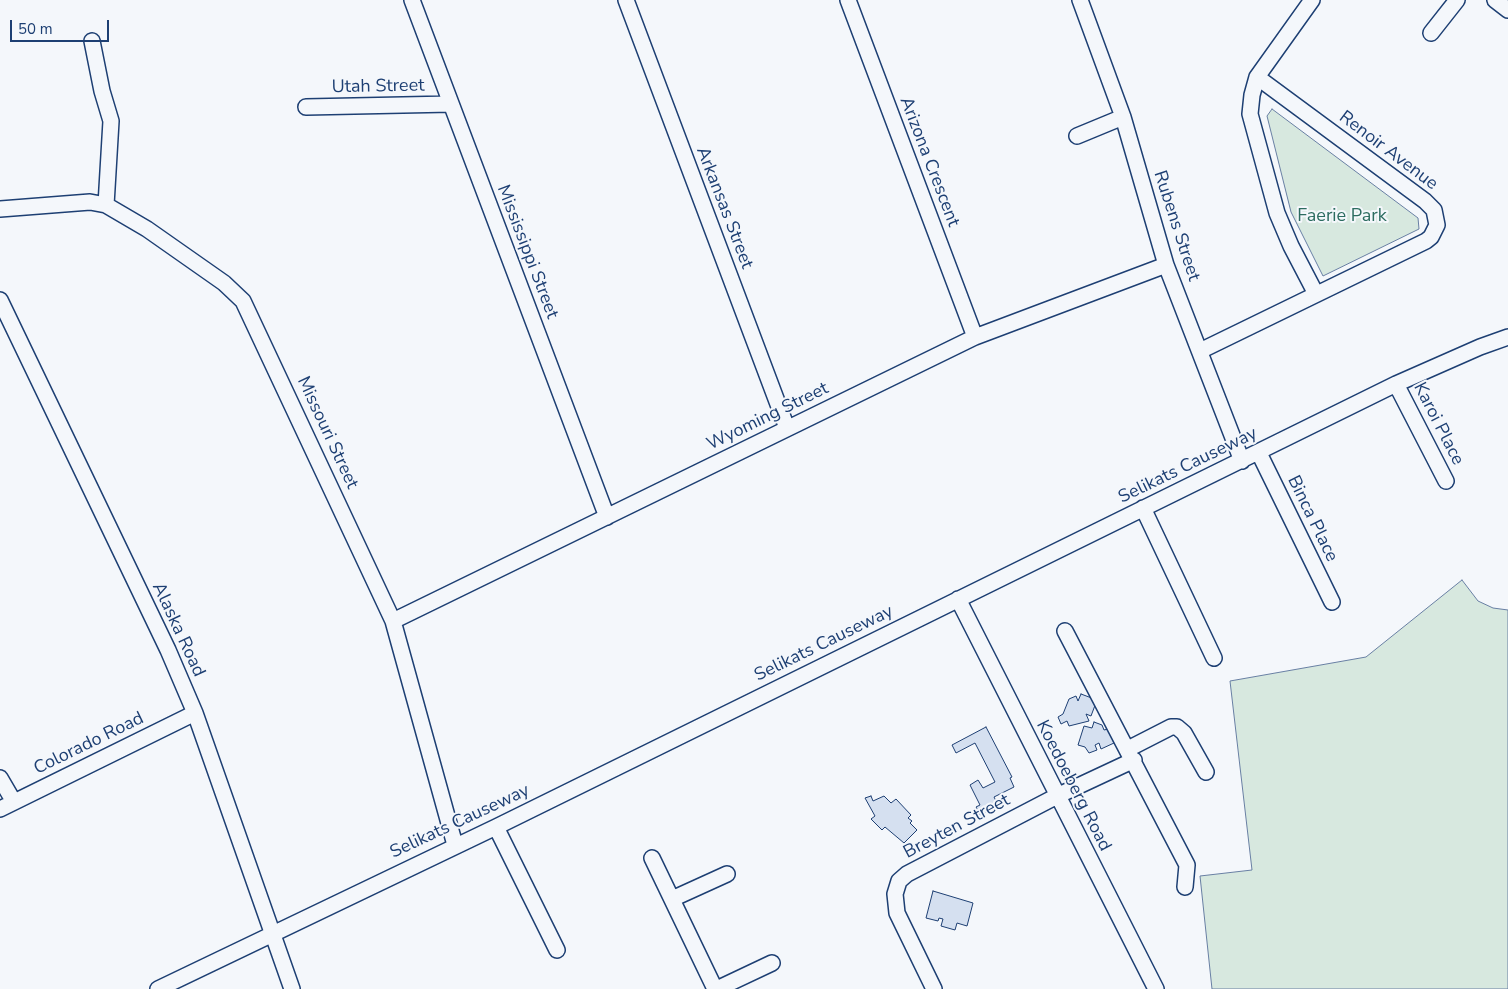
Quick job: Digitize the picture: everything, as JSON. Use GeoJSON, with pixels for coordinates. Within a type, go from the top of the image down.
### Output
{"type":"FeatureCollection","features":[{"type":"Feature","properties":{"kind":"street","name":"Mississippi Street"},"geometry":{"type":"LineString","coordinates":[[412,0],[607,517]]}},
{"type":"Feature","properties":{"kind":"street","name":"Arkansas Street"},"geometry":{"type":"LineString","coordinates":[[626,0],[787,428]]}},
{"type":"Feature","properties":{"kind":"street","name":"Arizona Crescent"},"geometry":{"type":"LineString","coordinates":[[848,0],[975,337]]}},
{"type":"Feature","properties":{"kind":"street","name":"Rubens Street"},"geometry":{"type":"LineString","coordinates":[[1080,0],[1123,118],[1166,265],[1242,461]]}},
{"type":"Feature","properties":{"kind":"street"},"geometry":{"type":"LineString","coordinates":[[1312,0],[1257,77],[1250,104],[1252,125],[1283,229],[1316,294]]}},
{"type":"Feature","properties":{"kind":"street"},"geometry":{"type":"LineString","coordinates":[[1431,33],[1457,0]]}},
{"type":"Feature","properties":{"kind":"street"},"geometry":{"type":"LineString","coordinates":[[1495,0],[1508,10]]}},
{"type":"Feature","properties":{"kind":"street"},"geometry":{"type":"LineString","coordinates":[[92,41],[102,92],[111,121],[106,205]]}},
{"type":"Feature","properties":{"kind":"street","name":"Renoir Avenue"},"geometry":{"type":"LineString","coordinates":[[1200,351],[1426,241],[1435,231],[1437,218],[1430,206],[1411,189],[1257,77]]}},
{"type":"Feature","properties":{"kind":"street","name":"Utah Street"},"geometry":{"type":"LineString","coordinates":[[306,107],[451,104]]}},
{"type":"Feature","properties":{"kind":"street"},"geometry":{"type":"LineString","coordinates":[[1077,136],[1123,118]]}},
{"type":"Feature","properties":{"kind":"street","name":"Missouri Street"},"geometry":{"type":"LineString","coordinates":[[0,209],[90,202],[106,205],[131,218],[155,234],[224,283],[243,301],[393,621],[455,845]]}},
{"type":"Feature","properties":{"kind":"street","name":"Wyoming Street"},"geometry":{"type":"LineString","coordinates":[[393,621],[975,337],[1166,265]]}},
{"type":"Feature","properties":{"kind":"street","name":"Alaska Road"},"geometry":{"type":"LineString","coordinates":[[0,300],[6,331],[168,650],[195,713],[292,989]]}},
{"type":"Feature","properties":{"kind":"street","name":"Selikats Causeway"},"geometry":{"type":"LineString","coordinates":[[158,989],[496,827],[1396,384],[1463,354],[1508,337]]}},
{"type":"Feature","properties":{"kind":"street","name":"Karoi Place"},"geometry":{"type":"LineString","coordinates":[[1396,384],[1446,481]]}},
{"type":"Feature","properties":{"kind":"street","name":"Binca Place"},"geometry":{"type":"LineString","coordinates":[[1259,453],[1332,602]]}},
{"type":"Feature","properties":{"kind":"street"},"geometry":{"type":"LineString","coordinates":[[1143,508],[1214,658]]}},
{"type":"Feature","properties":{"kind":"street","name":"Koedoeberg Road"},"geometry":{"type":"LineString","coordinates":[[958,600],[1156,989]]}},
{"type":"Feature","properties":{"kind":"street"},"geometry":{"type":"LineString","coordinates":[[1064,631],[1131,754],[1187,864],[1185,887]]}},
{"type":"Feature","properties":{"kind":"street","name":"Colorado Road"},"geometry":{"type":"LineString","coordinates":[[0,809],[195,713]]}},
{"type":"Feature","properties":{"kind":"street"},"geometry":{"type":"LineString","coordinates":[[1057,796],[1131,754],[1171,727],[1178,727],[1184,734],[1206,772]]}},
{"type":"Feature","properties":{"kind":"street"},"geometry":{"type":"LineString","coordinates":[[0,778],[14,802]]}},
{"type":"Feature","properties":{"kind":"street","name":"Breyten Street"},"geometry":{"type":"LineString","coordinates":[[934,989],[897,913],[895,894],[899,881],[907,874],[1057,796]]}},
{"type":"Feature","properties":{"kind":"street"},"geometry":{"type":"LineString","coordinates":[[496,827],[557,950]]}},
{"type":"Feature","properties":{"kind":"street"},"geometry":{"type":"LineString","coordinates":[[652,858],[716,989],[772,963]]}},
{"type":"Feature","properties":{"kind":"street"},"geometry":{"type":"LineString","coordinates":[[672,899],[726,874]]}},
{"type":"Feature","properties":{"kind":"green space","name":"Faerie Park"},"geometry":{"type":"Polygon","coordinates":[[[1272,109],[1418,218],[1419,229],[1323,276],[1291,212],[1267,116],[1272,109]]]}},
{"type":"Feature","properties":{"kind":"green space"},"geometry":{"type":"Polygon","coordinates":[[[1462,580],[1478,601],[1493,608],[1508,610],[1508,989],[1212,989],[1200,876],[1252,870],[1230,681],[1366,657],[1462,580]]]}},
{"type":"Feature","properties":{"kind":"building"},"geometry":{"type":"Polygon","coordinates":[[[1081,694],[1097,700],[1091,716],[1086,714],[1089,721],[1069,726],[1067,721],[1061,724],[1058,717],[1063,714],[1069,699],[1076,696],[1078,701],[1081,694]]]}},
{"type":"Feature","properties":{"kind":"building"},"geometry":{"type":"Polygon","coordinates":[[[1094,722],[1102,725],[1104,730],[1108,729],[1114,743],[1101,749],[1099,743],[1095,745],[1097,750],[1089,753],[1085,747],[1078,745],[1084,726],[1092,728],[1094,722]]]}},
{"type":"Feature","properties":{"kind":"building"},"geometry":{"type":"Polygon","coordinates":[[[986,727],[1012,777],[1010,778],[1014,787],[994,797],[998,805],[980,815],[976,807],[980,805],[970,785],[978,780],[983,788],[995,782],[975,743],[956,753],[952,745],[986,727]]]}},
{"type":"Feature","properties":{"kind":"building"},"geometry":{"type":"Polygon","coordinates":[[[871,796],[873,801],[884,796],[891,803],[896,799],[911,815],[908,818],[912,821],[910,823],[917,830],[904,843],[885,827],[882,830],[871,819],[875,816],[865,798],[871,796]]]}},
{"type":"Feature","properties":{"kind":"building"},"geometry":{"type":"Polygon","coordinates":[[[933,891],[973,903],[967,926],[957,923],[955,930],[941,926],[943,919],[939,918],[938,921],[926,918],[933,891]]]}}]}
